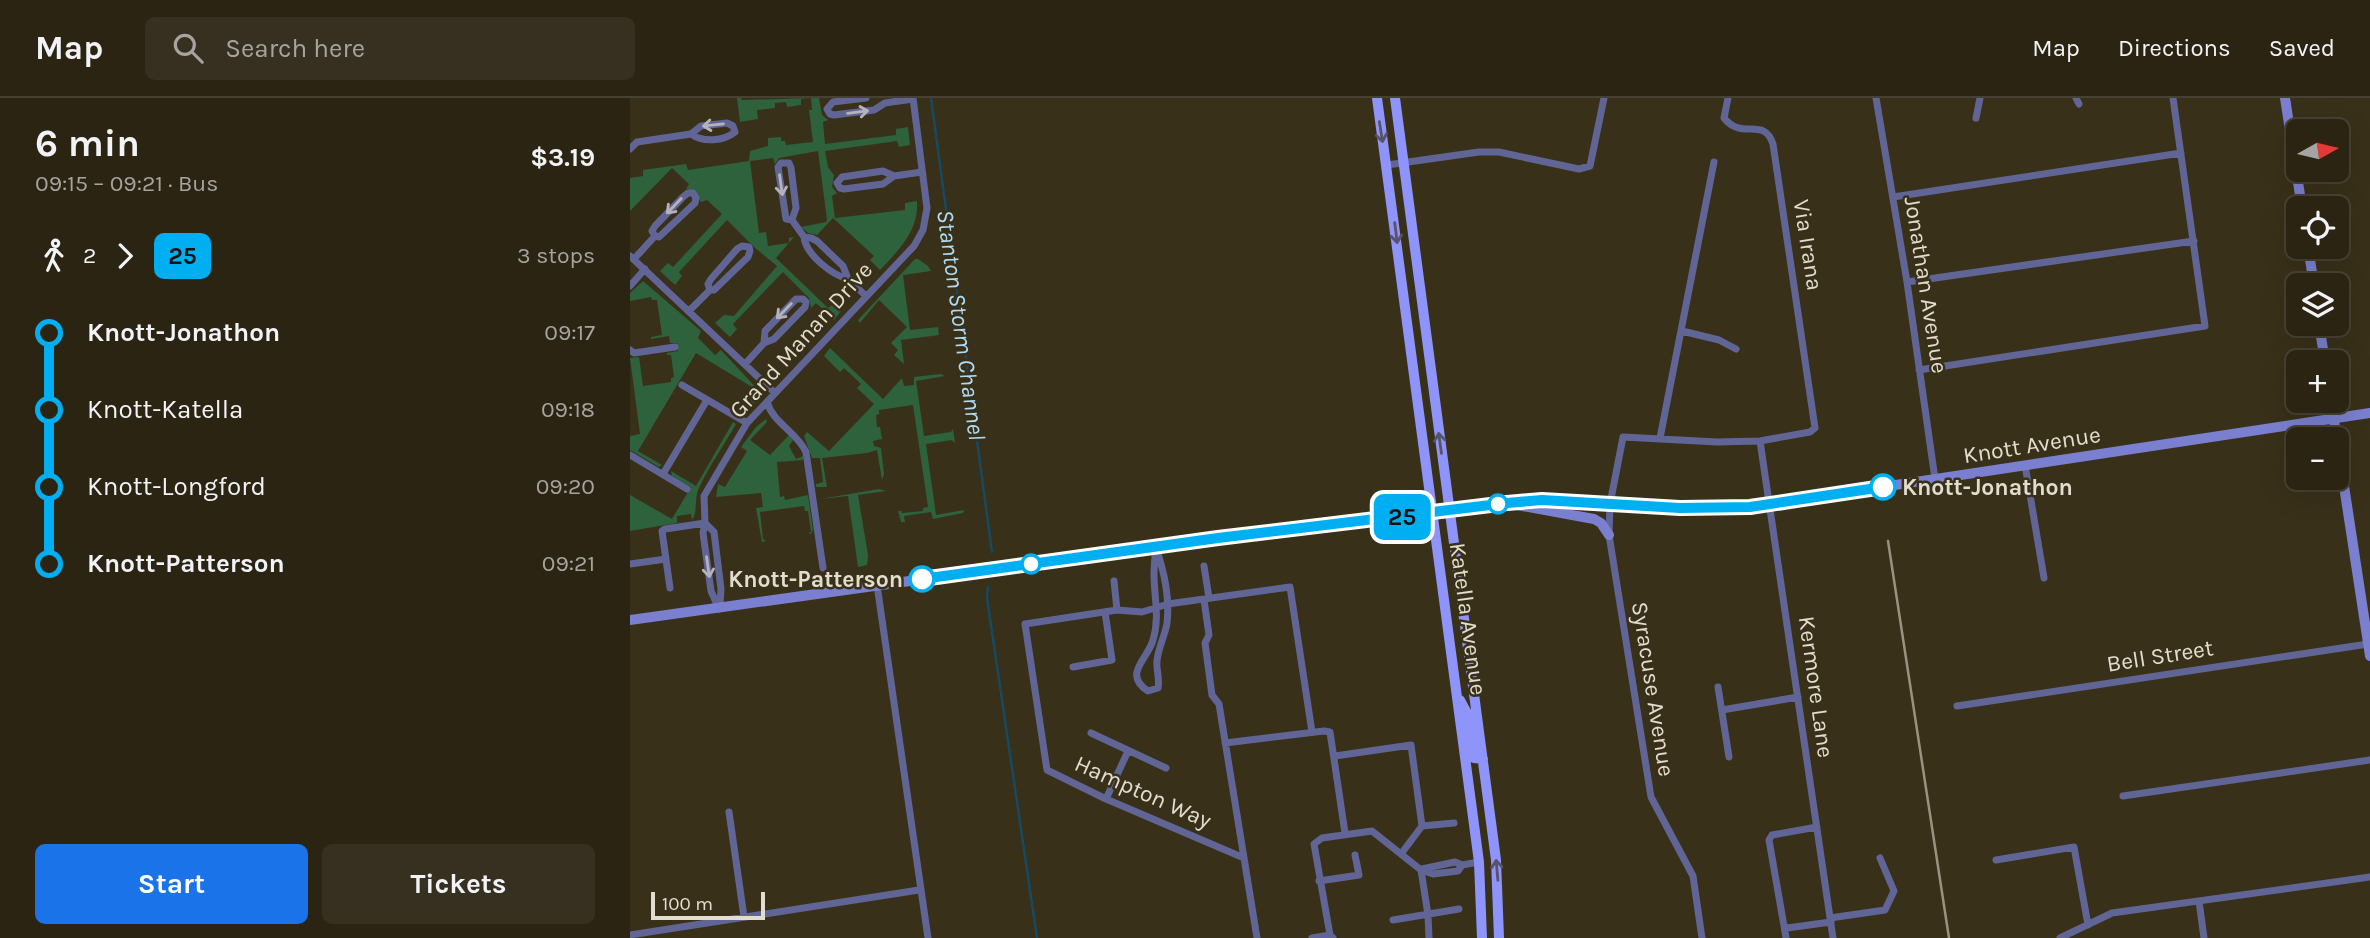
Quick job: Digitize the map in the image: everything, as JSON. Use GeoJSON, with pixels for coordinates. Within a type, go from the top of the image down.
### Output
{"type":"FeatureCollection","features":[{"type":"Feature","properties":{"kind":"main road","name":"Katella Avenue"},"geometry":{"type":"LineString","coordinates":[[1377,98],[1479,862],[1482,938]]}},
{"type":"Feature","properties":{"kind":"main road","name":"Katella Avenue"},"geometry":{"type":"LineString","coordinates":[[1395,98],[1496,860],[1499,938]]}},
{"type":"Feature","properties":{"kind":"main road"},"geometry":{"type":"LineString","coordinates":[[2285,98],[2300,196]]}},
{"type":"Feature","properties":{"kind":"main road"},"geometry":{"type":"LineString","coordinates":[[2333,413],[2370,656]]}},
{"type":"Feature","properties":{"kind":"main road","name":"Knott Avenue"},"geometry":{"type":"LineString","coordinates":[[630,620],[1156,547],[1507,503],[1542,500],[1680,508],[1750,507],[2370,413]]}},
{"type":"Feature","properties":{"kind":"main road"},"geometry":{"type":"LineString","coordinates":[[1507,503],[1594,519],[1601,523],[1609,535]]}},
{"type":"Feature","properties":{"kind":"main road"},"geometry":{"type":"LineString","coordinates":[[1457,694],[1467,713],[1474,758],[1483,759]]}},
{"type":"Feature","properties":{"kind":"street"},"geometry":{"type":"LineString","coordinates":[[866,98],[832,102],[827,109],[834,115],[874,110],[885,103],[913,98]]}},
{"type":"Feature","properties":{"kind":"street"},"geometry":{"type":"LineString","coordinates":[[876,98],[885,103]]}},
{"type":"Feature","properties":{"kind":"street","name":"Grand Manan Drive"},"geometry":{"type":"LineString","coordinates":[[705,523],[704,496],[747,423],[914,246],[923,230],[927,208],[913,98]]}},
{"type":"Feature","properties":{"kind":"street"},"geometry":{"type":"LineString","coordinates":[[1387,165],[1479,152],[1499,152],[1579,169],[1590,166],[1604,98]]}},
{"type":"Feature","properties":{"kind":"street","name":"Via Irana"},"geometry":{"type":"LineString","coordinates":[[1728,98],[1724,118],[1730,126],[1741,130],[1764,130],[1770,133],[1773,144],[1815,422],[1815,428],[1810,432],[1760,441]]}},
{"type":"Feature","properties":{"kind":"street","name":"Jonathan Avenue"},"geometry":{"type":"LineString","coordinates":[[1876,98],[1907,282],[1935,479]]}},
{"type":"Feature","properties":{"kind":"street"},"geometry":{"type":"LineString","coordinates":[[1976,118],[1980,98]]}},
{"type":"Feature","properties":{"kind":"street"},"geometry":{"type":"LineString","coordinates":[[1919,370],[2205,326],[2173,98]]}},
{"type":"Feature","properties":{"kind":"street"},"geometry":{"type":"LineString","coordinates":[[630,149],[633,140],[691,134],[701,126],[727,123],[733,126],[735,131],[730,136],[706,140],[691,134]]}},
{"type":"Feature","properties":{"kind":"street"},"geometry":{"type":"LineString","coordinates":[[1893,197],[2181,153]]}},
{"type":"Feature","properties":{"kind":"street"},"geometry":{"type":"LineString","coordinates":[[792,220],[796,208],[792,168],[785,162],[778,167],[786,219],[792,220],[804,237],[810,252],[835,275],[848,279]]}},
{"type":"Feature","properties":{"kind":"street"},"geometry":{"type":"LineString","coordinates":[[1714,162],[1660,439],[1760,441]]}},
{"type":"Feature","properties":{"kind":"street"},"geometry":{"type":"LineString","coordinates":[[894,176],[883,171],[842,177],[837,183],[844,189],[883,184],[894,176],[922,172]]}},
{"type":"Feature","properties":{"kind":"street"},"geometry":{"type":"LineString","coordinates":[[655,236],[652,231],[655,226],[683,197],[693,193],[695,203],[666,232],[659,237],[655,236],[632,258],[775,393]]}},
{"type":"Feature","properties":{"kind":"street"},"geometry":{"type":"LineString","coordinates":[[804,237],[817,241],[843,266],[848,279],[866,296]]}},
{"type":"Feature","properties":{"kind":"street"},"geometry":{"type":"LineString","coordinates":[[1907,282],[2194,241]]}},
{"type":"Feature","properties":{"kind":"street"},"geometry":{"type":"LineString","coordinates":[[689,311],[710,290],[722,285],[748,257],[749,247],[737,249],[711,279],[708,284],[710,290]]}},
{"type":"Feature","properties":{"kind":"street"},"geometry":{"type":"LineString","coordinates":[[630,286],[645,269]]}},
{"type":"Feature","properties":{"kind":"street"},"geometry":{"type":"LineString","coordinates":[[745,364],[764,343],[775,339],[805,307],[806,302],[803,299],[796,299],[765,331],[764,343]]}},
{"type":"Feature","properties":{"kind":"street"},"geometry":{"type":"LineString","coordinates":[[1682,331],[1719,340],[1736,349]]}},
{"type":"Feature","properties":{"kind":"street"},"geometry":{"type":"LineString","coordinates":[[630,350],[634,353],[675,347]]}},
{"type":"Feature","properties":{"kind":"street"},"geometry":{"type":"LineString","coordinates":[[682,385],[747,423]]}},
{"type":"Feature","properties":{"kind":"street"},"geometry":{"type":"LineString","coordinates":[[663,474],[707,400]]}},
{"type":"Feature","properties":{"kind":"street"},"geometry":{"type":"LineString","coordinates":[[767,402],[770,411],[796,437],[806,452],[823,568]]}},
{"type":"Feature","properties":{"kind":"street","name":"Syracuse Avenue"},"geometry":{"type":"LineString","coordinates":[[1660,439],[1623,437],[1610,504],[1609,535],[1651,797],[1693,876],[1702,938]]}},
{"type":"Feature","properties":{"kind":"street","name":"Kermore Lane"},"geometry":{"type":"LineString","coordinates":[[1760,441],[1833,938]]}},
{"type":"Feature","properties":{"kind":"street"},"geometry":{"type":"LineString","coordinates":[[630,455],[687,489]]}},
{"type":"Feature","properties":{"kind":"street"},"geometry":{"type":"LineString","coordinates":[[2025,465],[2043,578]]}},
{"type":"Feature","properties":{"kind":"street"},"geometry":{"type":"LineString","coordinates":[[670,588],[662,531],[705,523],[714,532],[721,589],[719,609]]}},
{"type":"Feature","properties":{"kind":"street"},"geometry":{"type":"LineString","coordinates":[[1156,547],[1164,573],[1168,604],[1164,639],[1157,658],[1158,688],[1148,691],[1138,681],[1136,670],[1148,653],[1157,624],[1154,575],[1156,547]]}},
{"type":"Feature","properties":{"kind":"street"},"geometry":{"type":"LineString","coordinates":[[630,564],[666,559]]}},
{"type":"Feature","properties":{"kind":"street"},"geometry":{"type":"LineString","coordinates":[[1204,566],[1209,635],[1205,643],[1206,656],[1212,695],[1219,704],[1257,938]]}},
{"type":"Feature","properties":{"kind":"street"},"geometry":{"type":"LineString","coordinates":[[1114,581],[1117,610]]}},
{"type":"Feature","properties":{"kind":"street"},"geometry":{"type":"LineString","coordinates":[[877,585],[928,938]]}},
{"type":"Feature","properties":{"kind":"street"},"geometry":{"type":"LineString","coordinates":[[1073,667],[1112,660],[1105,612],[1142,612],[1168,604],[1290,587],[1312,732]]}},
{"type":"Feature","properties":{"kind":"street","name":"Hampton Way"},"geometry":{"type":"LineString","coordinates":[[1105,612],[1025,624],[1047,770],[1105,799],[1244,858]]}},
{"type":"Feature","properties":{"kind":"street","name":"Bell Street"},"geometry":{"type":"LineString","coordinates":[[1957,706],[2368,644]]}},
{"type":"Feature","properties":{"kind":"street"},"geometry":{"type":"LineString","coordinates":[[1148,653],[1157,658]]}},
{"type":"Feature","properties":{"kind":"street"},"geometry":{"type":"LineString","coordinates":[[1718,687],[1729,757]]}},
{"type":"Feature","properties":{"kind":"street"},"geometry":{"type":"LineString","coordinates":[[1722,710],[1798,697]]}},
{"type":"Feature","properties":{"kind":"street"},"geometry":{"type":"LineString","coordinates":[[1225,743],[1330,732],[1345,833]]}},
{"type":"Feature","properties":{"kind":"street"},"geometry":{"type":"LineString","coordinates":[[1091,733],[1166,768]]}},
{"type":"Feature","properties":{"kind":"street"},"geometry":{"type":"LineString","coordinates":[[1335,756],[1411,746],[1422,826],[1401,854]]}},
{"type":"Feature","properties":{"kind":"street"},"geometry":{"type":"LineString","coordinates":[[1105,799],[1128,751]]}},
{"type":"Feature","properties":{"kind":"street"},"geometry":{"type":"LineString","coordinates":[[2123,796],[2370,760]]}},
{"type":"Feature","properties":{"kind":"street"},"geometry":{"type":"LineString","coordinates":[[729,813],[744,917]]}},
{"type":"Feature","properties":{"kind":"street"},"geometry":{"type":"LineString","coordinates":[[1422,826],[1454,823]]}},
{"type":"Feature","properties":{"kind":"street"},"geometry":{"type":"LineString","coordinates":[[1786,938],[1770,837],[1817,827]]}},
{"type":"Feature","properties":{"kind":"street"},"geometry":{"type":"LineString","coordinates":[[1312,938],[1331,937],[1314,844],[1322,838],[1371,831],[1421,870],[1433,874],[1458,871],[1462,865],[1479,862]]}},
{"type":"Feature","properties":{"kind":"street"},"geometry":{"type":"LineString","coordinates":[[1996,860],[2074,847],[2088,925]]}},
{"type":"Feature","properties":{"kind":"street"},"geometry":{"type":"LineString","coordinates":[[1319,881],[1359,876],[1355,855]]}},
{"type":"Feature","properties":{"kind":"street"},"geometry":{"type":"LineString","coordinates":[[1784,926],[1787,928],[1885,910],[1894,891],[1880,858]]}},
{"type":"Feature","properties":{"kind":"street"},"geometry":{"type":"LineString","coordinates":[[1421,870],[1429,938]]}},
{"type":"Feature","properties":{"kind":"street"},"geometry":{"type":"LineString","coordinates":[[2060,938],[2112,913],[2370,877]]}},
{"type":"Feature","properties":{"kind":"street"},"geometry":{"type":"LineString","coordinates":[[630,935],[919,890]]}},
{"type":"Feature","properties":{"kind":"street"},"geometry":{"type":"LineString","coordinates":[[2199,901],[2204,938]]}},
{"type":"Feature","properties":{"kind":"street"},"geometry":{"type":"LineString","coordinates":[[1393,920],[1459,909]]}},
{"type":"Feature","properties":{"kind":"green space"},"geometry":{"type":"Polygon","coordinates":[[[737,98],[810,98],[801,99],[801,105],[787,107],[786,102],[775,103],[775,108],[757,110],[758,119],[740,122],[737,98]]]}},
{"type":"Feature","properties":{"kind":"green space"},"geometry":{"type":"Polygon","coordinates":[[[811,98],[819,98],[822,115],[828,120],[823,122],[825,144],[896,135],[896,129],[908,127],[910,145],[899,147],[897,141],[825,151],[828,167],[834,175],[832,187],[837,193],[832,196],[835,218],[905,210],[905,203],[917,201],[915,222],[911,231],[901,247],[880,270],[870,260],[874,256],[833,218],[817,235],[808,233],[801,227],[827,220],[818,151],[779,158],[775,164],[773,158],[750,161],[759,233],[766,232],[768,246],[789,243],[776,258],[828,308],[833,304],[841,311],[834,320],[816,303],[811,308],[809,298],[783,272],[733,324],[737,329],[730,337],[715,323],[724,315],[734,316],[777,266],[727,220],[679,272],[682,276],[675,285],[660,271],[668,263],[673,267],[722,214],[707,200],[701,202],[694,191],[686,189],[689,184],[672,168],[630,211],[630,178],[643,176],[643,170],[686,164],[688,170],[749,161],[750,151],[768,146],[768,138],[781,137],[781,141],[785,141],[786,145],[813,142],[809,110],[812,110],[811,98]]]}},
{"type":"Feature","properties":{"kind":"green space"},"geometry":{"type":"Polygon","coordinates":[[[915,259],[928,266],[931,271],[903,275],[910,330],[938,327],[939,335],[901,340],[904,364],[894,355],[898,350],[891,343],[907,327],[879,300],[860,323],[858,320],[915,259]]]}},
{"type":"Feature","properties":{"kind":"green space"},"geometry":{"type":"Polygon","coordinates":[[[643,281],[701,331],[698,338],[715,355],[721,350],[762,394],[743,416],[741,414],[757,390],[696,353],[638,451],[662,465],[659,467],[630,450],[630,436],[640,434],[630,358],[639,357],[643,386],[671,382],[674,377],[671,355],[667,353],[678,351],[677,343],[670,343],[669,336],[651,339],[662,335],[657,300],[652,300],[651,297],[630,301],[630,293],[643,281]]]}},
{"type":"Feature","properties":{"kind":"green space"},"geometry":{"type":"Polygon","coordinates":[[[830,348],[883,399],[902,378],[904,386],[914,385],[914,377],[941,374],[945,376],[916,381],[924,436],[951,432],[953,429],[955,443],[952,440],[926,444],[936,515],[964,510],[963,513],[933,519],[931,512],[904,516],[905,522],[901,522],[898,511],[923,511],[923,508],[928,507],[913,405],[879,410],[876,415],[882,439],[873,441],[874,446],[881,448],[884,474],[882,480],[877,450],[822,458],[827,487],[816,487],[816,484],[823,482],[820,458],[812,458],[804,436],[807,432],[829,451],[874,404],[857,388],[861,384],[844,368],[840,372],[824,356],[830,348]]]}},
{"type":"Feature","properties":{"kind":"green space"},"geometry":{"type":"Polygon","coordinates":[[[766,419],[767,422],[750,440],[770,455],[789,435],[793,440],[789,446],[796,459],[803,456],[803,460],[777,462],[780,497],[784,496],[785,500],[808,495],[813,530],[811,534],[808,533],[811,532],[808,511],[805,511],[804,506],[760,512],[763,539],[766,541],[762,542],[756,508],[763,507],[761,493],[716,497],[718,484],[725,487],[747,451],[741,447],[756,427],[766,419]]]}},
{"type":"Feature","properties":{"kind":"green space"},"geometry":{"type":"Polygon","coordinates":[[[733,422],[736,424],[699,488],[692,520],[691,514],[677,516],[677,523],[630,531],[630,495],[672,519],[691,487],[672,476],[671,471],[696,486],[733,422]]]}},
{"type":"Feature","properties":{"kind":"green space"},"geometry":{"type":"Polygon","coordinates":[[[879,489],[886,491],[858,495],[868,555],[867,565],[858,567],[848,496],[820,499],[879,489]]]}},
{"type":"Feature","properties":{"kind":"waterway","name":"Stanton Storm Channel"},"geometry":{"type":"LineString","coordinates":[[931,98],[992,552]]}},
{"type":"Feature","properties":{"kind":"waterway","name":"Stanton Storm Channel"},"geometry":{"type":"LineString","coordinates":[[988,587],[987,598],[1037,938]]}},
{"type":"Feature","properties":{"kind":"railway"},"geometry":{"type":"LineString","coordinates":[[1888,541],[1949,938]]}},
{"type":"Feature","properties":{"kind":"bus line","name":"25"},"geometry":{"type":"LineString","coordinates":[[922,579],[1218,538],[1507,503],[1542,500],[1680,508],[1750,507],[1883,487]]}},
{"type":"Feature","properties":{"kind":"place","name":"Knott-Jonathon"},"geometry":{"type":"Point","coordinates":[1883,487]}},
{"type":"Feature","properties":{"kind":"place","name":"Knott-Patterson"},"geometry":{"type":"Point","coordinates":[922,579]}}]}
